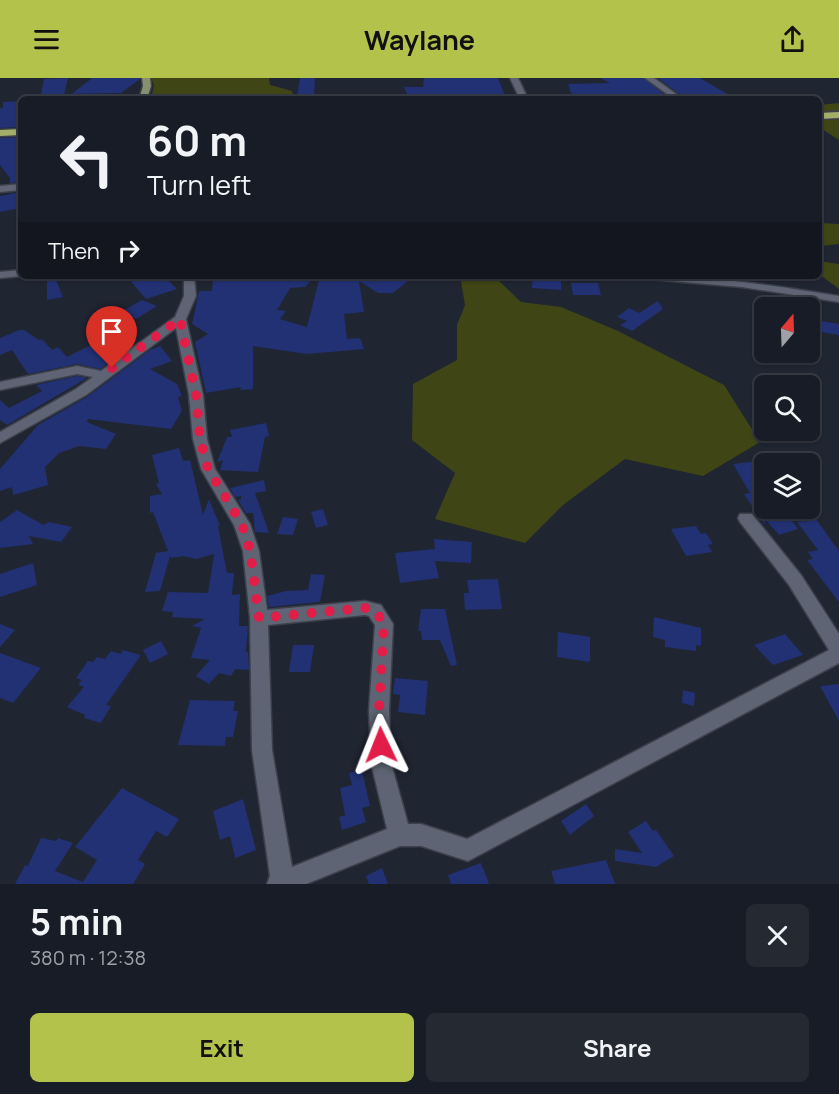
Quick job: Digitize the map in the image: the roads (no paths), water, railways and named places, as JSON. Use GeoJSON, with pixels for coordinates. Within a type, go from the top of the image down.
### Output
{"type":"FeatureCollection","features":[{"type":"Feature","properties":{"kind":"highway"},"geometry":{"type":"LineString","coordinates":[[822,116],[839,115]]}},
{"type":"Feature","properties":{"kind":"highway"},"geometry":{"type":"LineString","coordinates":[[0,133],[18,132]]}},
{"type":"Feature","properties":{"kind":"main road"},"geometry":{"type":"LineString","coordinates":[[144,96],[147,86],[146,78]]}},
{"type":"Feature","properties":{"kind":"street"},"geometry":{"type":"LineString","coordinates":[[514,78],[523,96]]}},
{"type":"Feature","properties":{"kind":"street"},"geometry":{"type":"LineString","coordinates":[[649,78],[675,96]]}},
{"type":"Feature","properties":{"kind":"street"},"geometry":{"type":"LineString","coordinates":[[0,189],[18,186]]}},
{"type":"Feature","properties":{"kind":"street"},"geometry":{"type":"LineString","coordinates":[[0,275],[18,273]]}},
{"type":"Feature","properties":{"kind":"street"},"geometry":{"type":"LineString","coordinates":[[0,438],[81,392],[180,319],[190,296],[190,279]]}},
{"type":"Feature","properties":{"kind":"street"},"geometry":{"type":"LineString","coordinates":[[683,279],[742,284],[839,299]]}},
{"type":"Feature","properties":{"kind":"street"},"geometry":{"type":"LineString","coordinates":[[180,319],[196,395],[200,439],[208,469],[245,533],[250,550],[259,618],[262,750],[281,883],[400,835],[421,835],[468,850],[839,652],[795,580],[746,518]]}},
{"type":"Feature","properties":{"kind":"street"},"geometry":{"type":"LineString","coordinates":[[0,386],[77,370],[103,375]]}},
{"type":"Feature","properties":{"kind":"street"},"geometry":{"type":"LineString","coordinates":[[259,618],[365,608],[375,610],[380,617],[384,624],[379,710],[381,763],[400,835]]}}]}
